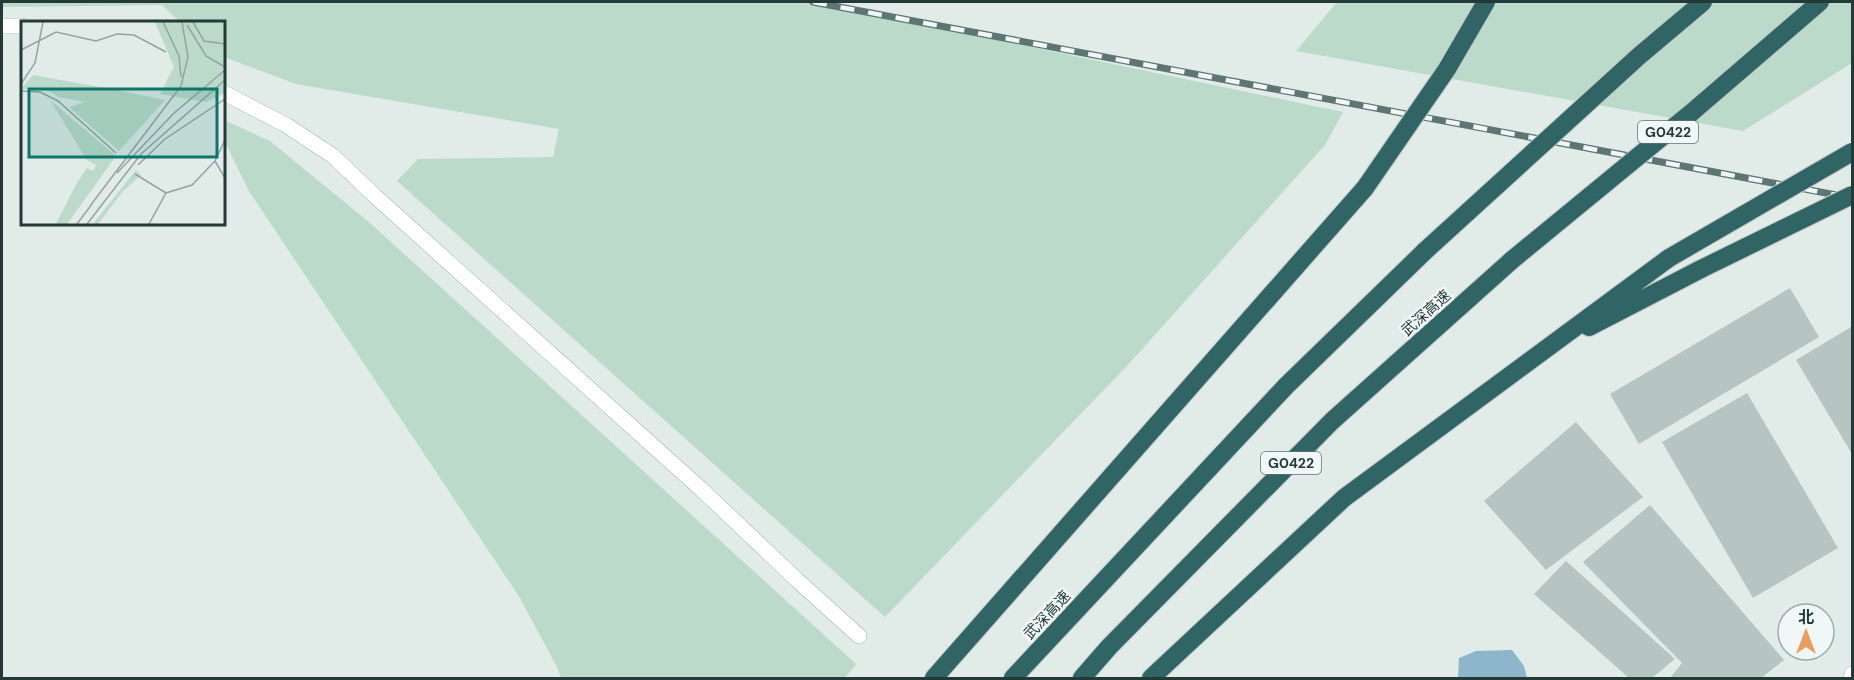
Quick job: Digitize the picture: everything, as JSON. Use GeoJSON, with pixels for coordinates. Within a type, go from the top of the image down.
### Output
{"type":"FeatureCollection","features":[{"type":"Feature","properties":{"kind":"highway"},"geometry":{"type":"LineString","coordinates":[[1447,69],[1472,2]]}},
{"type":"Feature","properties":{"kind":"highway"},"geometry":{"type":"LineString","coordinates":[[934,678],[1365,188],[1447,69],[1486,2]]}},
{"type":"Feature","properties":{"kind":"highway","name":"武深高速"},"geometry":{"type":"LineString","coordinates":[[1013,678],[1286,386],[1425,251],[1639,56],[1703,2]]}},
{"type":"Feature","properties":{"kind":"highway","name":"武深高速"},"geometry":{"type":"LineString","coordinates":[[1082,678],[1109,647],[1332,421],[1512,260],[1691,113],[1820,2]]}},
{"type":"Feature","properties":{"kind":"highway"},"geometry":{"type":"LineString","coordinates":[[1151,678],[1344,498],[1669,258],[1852,152]]}},
{"type":"Feature","properties":{"kind":"highway"},"geometry":{"type":"LineString","coordinates":[[1534,356],[1701,269],[1852,195]]}},
{"type":"Feature","properties":{"kind":"lane"},"geometry":{"type":"LineString","coordinates":[[2,26],[21,26]]}},
{"type":"Feature","properties":{"kind":"lane"},"geometry":{"type":"LineString","coordinates":[[225,94],[286,125],[333,156],[701,489],[859,636]]}},
{"type":"Feature","properties":{"kind":"lane"},"geometry":{"type":"LineString","coordinates":[[1851,678],[1852,674]]}},
{"type":"Feature","properties":{"kind":"green space"},"geometry":{"type":"Polygon","coordinates":[[[2,2],[816,2],[1343,112],[1325,145],[1126,367],[885,617],[397,181],[418,159],[553,157],[559,129],[296,84],[225,57],[225,21],[179,21],[162,5],[2,7],[2,2]]]}},
{"type":"Feature","properties":{"kind":"green space"},"geometry":{"type":"Polygon","coordinates":[[[1337,2],[1852,2],[1852,63],[1743,131],[1296,51],[1337,2]]]}},
{"type":"Feature","properties":{"kind":"green space"},"geometry":{"type":"Polygon","coordinates":[[[225,120],[270,141],[370,223],[856,664],[845,678],[561,678],[520,598],[249,191],[225,142],[225,120]]]}},
{"type":"Feature","properties":{"kind":"water"},"geometry":{"type":"Polygon","coordinates":[[[1512,650],[1524,666],[1527,678],[1458,678],[1459,658],[1476,651],[1512,650]]]}},
{"type":"Feature","properties":{"kind":"building"},"geometry":{"type":"Polygon","coordinates":[[[1790,288],[1819,337],[1639,444],[1610,394],[1790,288]]]}},
{"type":"Feature","properties":{"kind":"building"},"geometry":{"type":"Polygon","coordinates":[[[1851,327],[1852,330],[1852,454],[1796,360],[1851,327]]]}},
{"type":"Feature","properties":{"kind":"building"},"geometry":{"type":"Polygon","coordinates":[[[1747,393],[1838,548],[1753,598],[1662,442],[1747,393]]]}},
{"type":"Feature","properties":{"kind":"building"},"geometry":{"type":"Polygon","coordinates":[[[1576,422],[1643,497],[1546,570],[1484,501],[1576,422]]]}},
{"type":"Feature","properties":{"kind":"building"},"geometry":{"type":"Polygon","coordinates":[[[1650,505],[1776,651],[1776,662],[1781,662],[1761,678],[1670,678],[1682,663],[1583,562],[1650,505]]]}},
{"type":"Feature","properties":{"kind":"building"},"geometry":{"type":"Polygon","coordinates":[[[1566,561],[1675,659],[1652,678],[1629,678],[1534,594],[1566,561]]]}},
{"type":"Feature","properties":{"kind":"railway"},"geometry":{"type":"LineString","coordinates":[[813,2],[1852,198]]}}]}
